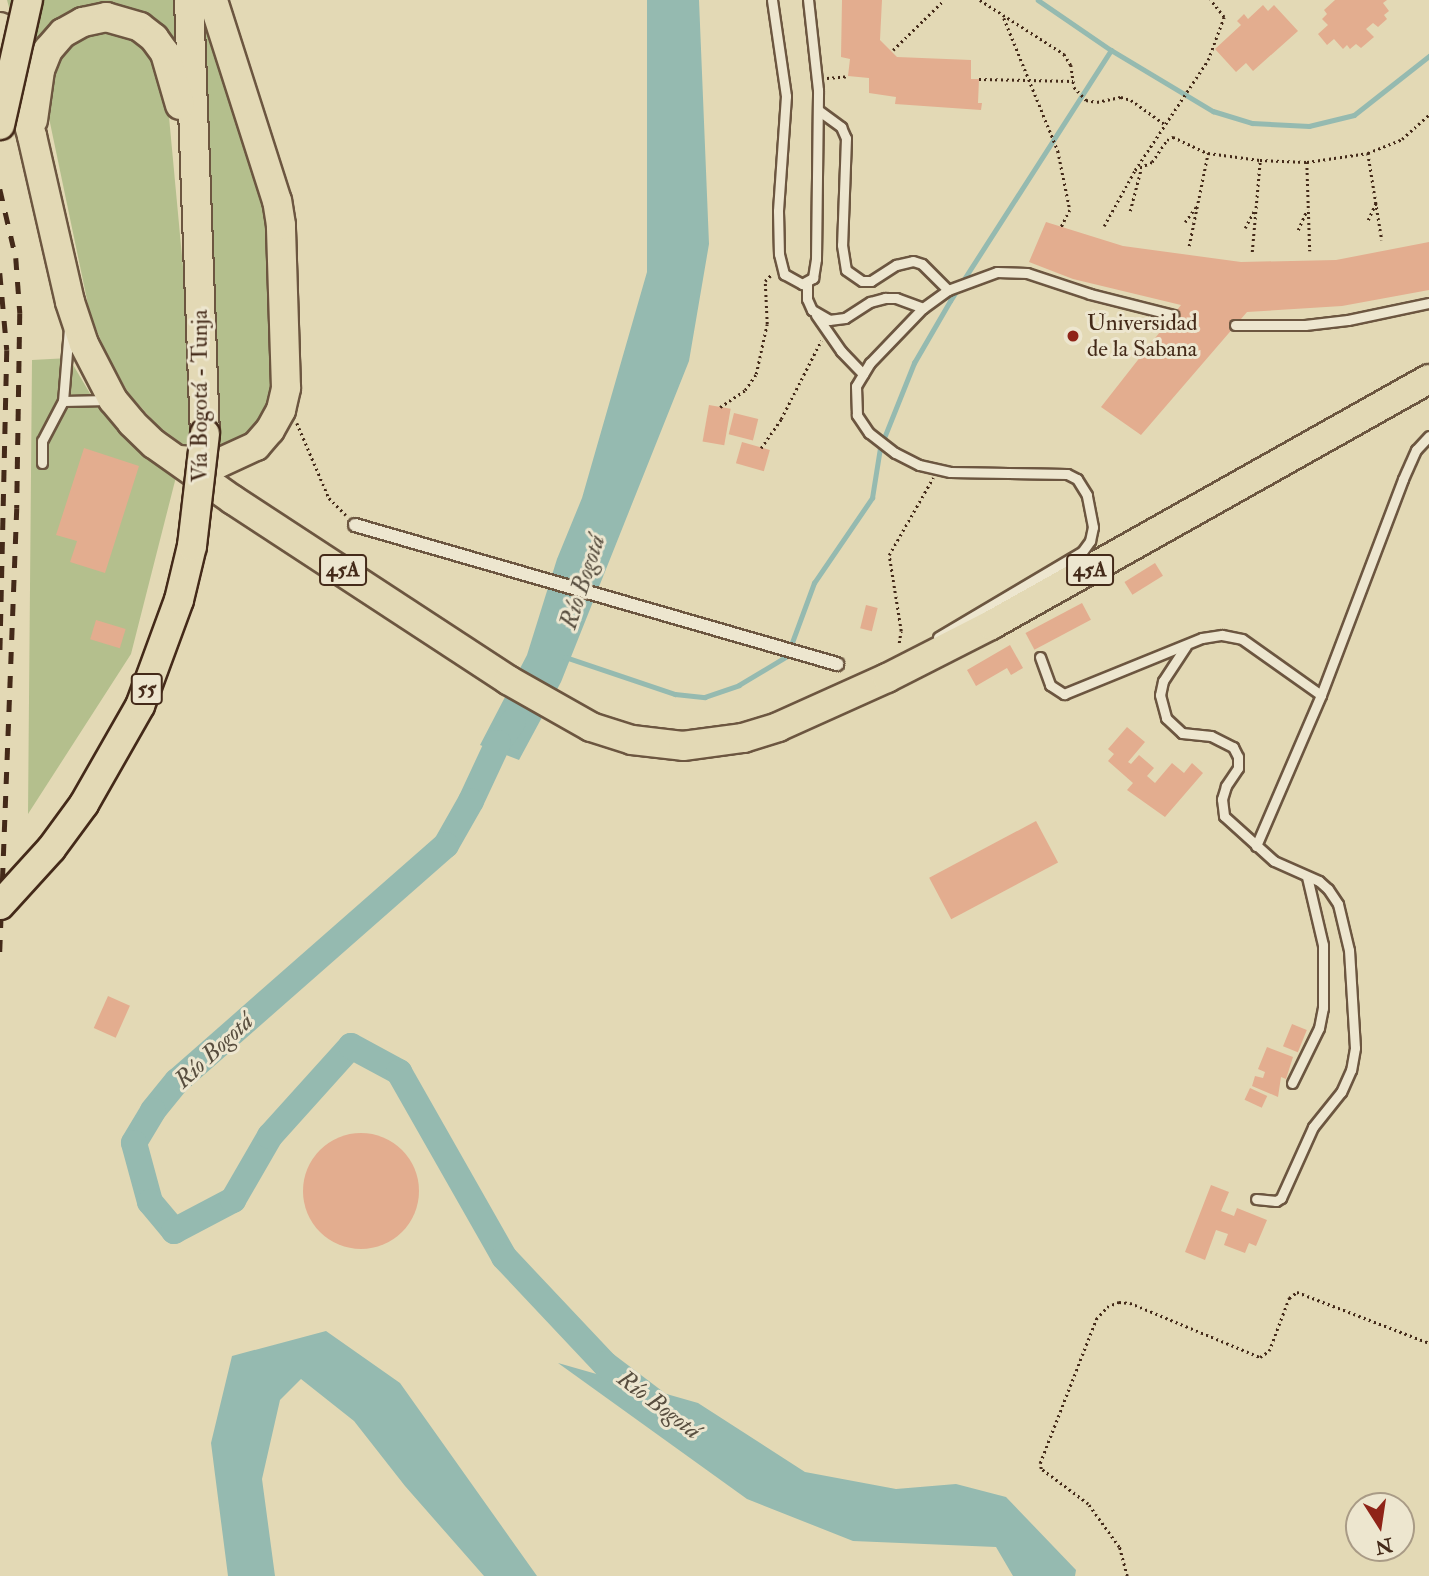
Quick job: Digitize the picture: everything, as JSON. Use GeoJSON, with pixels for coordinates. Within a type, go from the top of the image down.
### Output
{"type":"FeatureCollection","features":[{"type":"Feature","properties":{"kind":"highway"},"geometry":{"type":"LineString","coordinates":[[0,125],[28,0]]}},
{"type":"Feature","properties":{"kind":"highway","name":"Vía Bogotá - Tunja"},"geometry":{"type":"LineString","coordinates":[[0,905],[51,849],[84,804],[140,706],[179,600],[196,523],[205,434],[189,0]]}},
{"type":"Feature","properties":{"kind":"highway"},"geometry":{"type":"LineString","coordinates":[[176,459],[219,463],[256,446],[270,430],[281,410],[286,388],[281,225],[277,201],[213,0]]}},
{"type":"Feature","properties":{"kind":"highway"},"geometry":{"type":"LineString","coordinates":[[33,136],[36,89],[48,50],[63,33],[83,22],[106,18],[123,20],[141,27],[165,52],[193,162]]}},
{"type":"Feature","properties":{"kind":"highway","name":"45A"},"geometry":{"type":"LineString","coordinates":[[0,27],[33,136],[70,302],[84,344],[113,400],[139,430],[233,500],[508,680],[566,715],[609,735],[632,740],[704,746],[769,730],[905,655],[1429,379]]}},
{"type":"Feature","properties":{"kind":"street"},"geometry":{"type":"LineString","coordinates":[[355,525],[837,664]]}},
{"type":"Feature","properties":{"kind":"lane"},"geometry":{"type":"LineString","coordinates":[[772,0],[786,77],[777,225],[780,266],[793,281],[807,282],[813,278],[816,259],[818,110],[818,79],[808,0]]}},
{"type":"Feature","properties":{"kind":"lane"},"geometry":{"type":"LineString","coordinates":[[818,110],[841,127],[846,138],[842,245],[846,270],[862,281],[871,281],[896,265],[913,261],[922,264],[951,289]]}},
{"type":"Feature","properties":{"kind":"lane"},"geometry":{"type":"LineString","coordinates":[[905,655],[993,602],[1075,558],[1088,546],[1093,535],[1083,486],[1067,474],[968,474],[938,470],[889,449],[862,424],[855,405],[856,386],[870,363],[923,308],[951,289],[982,276],[1011,271],[1027,273],[1090,294],[1173,315]]}},
{"type":"Feature","properties":{"kind":"lane"},"geometry":{"type":"LineString","coordinates":[[807,282],[807,299],[815,314],[863,374]]}},
{"type":"Feature","properties":{"kind":"lane"},"geometry":{"type":"LineString","coordinates":[[815,314],[829,320],[845,318],[870,302],[886,298],[896,298],[923,308]]}},
{"type":"Feature","properties":{"kind":"lane"},"geometry":{"type":"LineString","coordinates":[[42,463],[42,441],[64,401],[70,302]]}},
{"type":"Feature","properties":{"kind":"lane"},"geometry":{"type":"LineString","coordinates":[[1234,325],[1305,325],[1349,320],[1429,303]]}},
{"type":"Feature","properties":{"kind":"lane"},"geometry":{"type":"LineString","coordinates":[[64,401],[113,400]]}},
{"type":"Feature","properties":{"kind":"lane"},"geometry":{"type":"LineString","coordinates":[[1256,846],[1321,695],[1403,479],[1416,450],[1429,436]]}},
{"type":"Feature","properties":{"kind":"lane"},"geometry":{"type":"LineString","coordinates":[[1040,657],[1050,685],[1057,692],[1064,694],[1202,638],[1222,635],[1242,639],[1321,695]]}},
{"type":"Feature","properties":{"kind":"lane"},"geometry":{"type":"LineString","coordinates":[[1186,646],[1163,681],[1162,710],[1171,726],[1182,733],[1211,736],[1233,747],[1238,757],[1238,768],[1226,786],[1221,811],[1274,861],[1328,889],[1338,904],[1346,928],[1353,985],[1354,1048],[1351,1070],[1341,1092],[1313,1127],[1280,1198],[1276,1201],[1256,1199]]}},
{"type":"Feature","properties":{"kind":"lane"},"geometry":{"type":"LineString","coordinates":[[1292,1083],[1319,1028],[1323,1008],[1324,945],[1307,877]]}},
{"type":"Feature","properties":{"kind":"path"},"geometry":{"type":"LineString","coordinates":[[893,50],[944,0]]}},
{"type":"Feature","properties":{"kind":"path"},"geometry":{"type":"LineString","coordinates":[[980,0],[1004,18],[1060,50],[1071,65],[1079,96],[1097,102],[1121,97],[1131,100],[1166,125]]}},
{"type":"Feature","properties":{"kind":"path"},"geometry":{"type":"LineString","coordinates":[[1104,226],[1135,170],[1208,60],[1224,17],[1210,0]]}},
{"type":"Feature","properties":{"kind":"path"},"geometry":{"type":"LineString","coordinates":[[1004,18],[1031,78],[1058,151],[1070,210],[1062,228]]}},
{"type":"Feature","properties":{"kind":"path"},"geometry":{"type":"LineString","coordinates":[[979,79],[1031,78],[1073,81]]}},
{"type":"Feature","properties":{"kind":"path"},"geometry":{"type":"LineString","coordinates":[[1135,170],[1152,162],[1167,140],[1173,137],[1208,153],[1260,160],[1307,162],[1368,153],[1402,139],[1429,116]]}},
{"type":"Feature","properties":{"kind":"path"},"geometry":{"type":"LineString","coordinates":[[1189,246],[1208,153]]}},
{"type":"Feature","properties":{"kind":"path"},"geometry":{"type":"LineString","coordinates":[[1368,153],[1382,240]]}},
{"type":"Feature","properties":{"kind":"path"},"geometry":{"type":"LineString","coordinates":[[1252,252],[1260,160]]}},
{"type":"Feature","properties":{"kind":"path"},"geometry":{"type":"LineString","coordinates":[[1307,162],[1310,251]]}},
{"type":"Feature","properties":{"kind":"path"},"geometry":{"type":"LineString","coordinates":[[1130,211],[1141,169]]}},
{"type":"Feature","properties":{"kind":"path"},"geometry":{"type":"LineString","coordinates":[[1368,220],[1376,203]]}},
{"type":"Feature","properties":{"kind":"path"},"geometry":{"type":"LineString","coordinates":[[1185,222],[1198,204]]}},
{"type":"Feature","properties":{"kind":"path"},"geometry":{"type":"LineString","coordinates":[[1298,229],[1308,207]]}},
{"type":"Feature","properties":{"kind":"path"},"geometry":{"type":"LineString","coordinates":[[1245,228],[1256,208]]}},
{"type":"Feature","properties":{"kind":"path"},"geometry":{"type":"LineString","coordinates":[[720,407],[745,390],[755,374],[768,324],[765,281],[780,266]]}},
{"type":"Feature","properties":{"kind":"path"},"geometry":{"type":"LineString","coordinates":[[761,447],[781,419],[826,331]]}},
{"type":"Feature","properties":{"kind":"path"},"geometry":{"type":"LineString","coordinates":[[286,388],[302,438],[323,487],[329,498],[355,525]]}},
{"type":"Feature","properties":{"kind":"path"},"geometry":{"type":"LineString","coordinates":[[905,655],[889,555],[938,470]]}},
{"type":"Feature","properties":{"kind":"path"},"geometry":{"type":"LineString","coordinates":[[1127,1576],[1118,1547],[1087,1504],[1041,1469],[1040,1464],[1096,1319],[1107,1307],[1119,1302],[1130,1303],[1260,1357],[1269,1351],[1289,1298],[1297,1292],[1429,1343]]}},
{"type":"Feature","properties":{"kind":"green space"},"geometry":{"type":"Polygon","coordinates":[[[7,0],[176,0],[179,71],[165,31],[152,17],[126,6],[106,6],[65,18],[46,30],[35,44],[29,83],[7,0]]]}},
{"type":"Feature","properties":{"kind":"green space"},"geometry":{"type":"Polygon","coordinates":[[[198,0],[265,201],[270,227],[278,392],[268,423],[212,456],[198,0]]]}},
{"type":"Feature","properties":{"kind":"green space"},"geometry":{"type":"Polygon","coordinates":[[[96,29],[141,38],[165,74],[191,353],[191,450],[158,426],[129,394],[106,353],[90,314],[44,94],[57,53],[96,29]]]}},
{"type":"Feature","properties":{"kind":"green space"},"geometry":{"type":"Polygon","coordinates":[[[69,358],[98,407],[176,477],[131,654],[28,814],[32,360],[69,358]]]}},
{"type":"Feature","properties":{"kind":"water"},"geometry":{"type":"Polygon","coordinates":[[[647,0],[699,0],[709,244],[689,361],[561,682],[519,760],[480,745],[527,655],[557,559],[582,498],[647,272],[647,0]]]}},
{"type":"Feature","properties":{"kind":"water"},"geometry":{"type":"Polygon","coordinates":[[[326,1331],[400,1383],[537,1576],[484,1576],[405,1486],[354,1421],[301,1379],[280,1400],[262,1479],[275,1576],[228,1576],[211,1443],[232,1356],[326,1331]]]}},
{"type":"Feature","properties":{"kind":"water"},"geometry":{"type":"Polygon","coordinates":[[[558,1363],[698,1403],[805,1472],[896,1489],[956,1484],[1006,1497],[1076,1570],[1075,1576],[1013,1576],[996,1547],[853,1541],[747,1499],[558,1363]]]}},
{"type":"Feature","properties":{"kind":"building"},"geometry":{"type":"Polygon","coordinates":[[[842,0],[882,0],[880,40],[897,57],[971,60],[971,79],[979,79],[978,103],[982,103],[981,110],[895,104],[896,97],[869,93],[869,78],[848,76],[850,59],[841,57],[842,0]]]}},
{"type":"Feature","properties":{"kind":"building"},"geometry":{"type":"Polygon","coordinates":[[[1335,0],[1387,0],[1383,3],[1389,11],[1384,15],[1387,19],[1378,27],[1373,23],[1366,29],[1374,37],[1361,48],[1356,44],[1350,49],[1347,45],[1343,49],[1334,39],[1327,45],[1318,34],[1328,25],[1322,19],[1327,14],[1324,10],[1335,0]]]}},
{"type":"Feature","properties":{"kind":"building"},"geometry":{"type":"Polygon","coordinates":[[[1263,5],[1268,11],[1274,5],[1298,31],[1253,71],[1246,63],[1236,72],[1215,49],[1241,25],[1237,21],[1244,14],[1248,19],[1263,5]]]}},
{"type":"Feature","properties":{"kind":"building"},"geometry":{"type":"Polygon","coordinates":[[[1046,222],[1123,246],[1241,262],[1336,260],[1429,242],[1429,290],[1342,306],[1247,312],[1141,435],[1101,407],[1181,305],[1073,279],[1029,262],[1046,222]]]}},
{"type":"Feature","properties":{"kind":"building"},"geometry":{"type":"Polygon","coordinates":[[[709,405],[731,409],[724,445],[703,441],[709,405]]]}},
{"type":"Feature","properties":{"kind":"building"},"geometry":{"type":"Polygon","coordinates":[[[734,413],[758,419],[753,440],[729,434],[734,413]]]}},
{"type":"Feature","properties":{"kind":"building"},"geometry":{"type":"Polygon","coordinates":[[[742,442],[770,450],[764,471],[736,463],[742,442]]]}},
{"type":"Feature","properties":{"kind":"building"},"geometry":{"type":"Polygon","coordinates":[[[84,448],[139,466],[105,573],[70,562],[77,541],[56,535],[84,448]]]}},
{"type":"Feature","properties":{"kind":"building"},"geometry":{"type":"Polygon","coordinates":[[[1155,563],[1163,576],[1132,595],[1124,582],[1155,563]]]}},
{"type":"Feature","properties":{"kind":"building"},"geometry":{"type":"Polygon","coordinates":[[[1082,603],[1091,620],[1034,650],[1025,633],[1082,603]]]}},
{"type":"Feature","properties":{"kind":"building"},"geometry":{"type":"Polygon","coordinates":[[[866,605],[878,608],[872,631],[860,628],[866,605]]]}},
{"type":"Feature","properties":{"kind":"building"},"geometry":{"type":"Polygon","coordinates":[[[96,620],[126,629],[120,648],[90,639],[96,620]]]}},
{"type":"Feature","properties":{"kind":"building"},"geometry":{"type":"Polygon","coordinates":[[[1010,645],[1023,668],[1011,675],[1007,668],[976,686],[967,670],[1010,645]]]}},
{"type":"Feature","properties":{"kind":"building"},"geometry":{"type":"Polygon","coordinates":[[[1127,727],[1145,742],[1128,762],[1131,764],[1139,755],[1154,768],[1147,776],[1155,783],[1172,763],[1184,773],[1192,763],[1203,773],[1165,817],[1127,790],[1133,783],[1108,761],[1114,754],[1108,749],[1127,727]]]}},
{"type":"Feature","properties":{"kind":"building"},"geometry":{"type":"Polygon","coordinates":[[[1036,821],[1058,862],[951,919],[929,878],[1036,821]]]}},
{"type":"Feature","properties":{"kind":"building"},"geometry":{"type":"Polygon","coordinates":[[[108,996],[130,1006],[116,1038],[94,1028],[108,996]]]}},
{"type":"Feature","properties":{"kind":"building"},"geometry":{"type":"Polygon","coordinates":[[[1292,1024],[1307,1030],[1298,1052],[1283,1046],[1292,1024]]]}},
{"type":"Feature","properties":{"kind":"building"},"geometry":{"type":"Polygon","coordinates":[[[1267,1047],[1293,1057],[1286,1079],[1281,1077],[1278,1097],[1252,1086],[1255,1076],[1263,1078],[1265,1072],[1258,1069],[1267,1047]]]}},
{"type":"Feature","properties":{"kind":"building"},"geometry":{"type":"Polygon","coordinates":[[[1250,1088],[1267,1096],[1262,1108],[1245,1100],[1250,1088]]]}},
{"type":"Feature","properties":{"kind":"building"},"geometry":{"type":"Polygon","coordinates":[[[361,1133],[383,1138],[402,1150],[414,1169],[419,1191],[414,1213],[402,1232],[383,1244],[361,1249],[339,1244],[320,1232],[308,1213],[303,1191],[308,1169],[320,1150],[339,1138],[361,1133]]]}},
{"type":"Feature","properties":{"kind":"building"},"geometry":{"type":"Polygon","coordinates":[[[1211,1185],[1229,1192],[1221,1211],[1234,1216],[1237,1208],[1267,1220],[1256,1246],[1249,1243],[1245,1253],[1224,1245],[1228,1234],[1216,1230],[1205,1260],[1185,1252],[1211,1185]]]}},
{"type":"Feature","properties":{"kind":"waterway"},"geometry":{"type":"LineString","coordinates":[[1038,0],[1111,50],[1213,111],[1252,123],[1309,126],[1354,115],[1429,56]]}},
{"type":"Feature","properties":{"kind":"waterway"},"geometry":{"type":"LineString","coordinates":[[565,657],[675,694],[705,697],[739,685],[787,656],[814,583],[872,498],[880,448],[914,363],[950,301],[1111,50]]}},
{"type":"Feature","properties":{"kind":"waterway","name":"Río Bogotá"},"geometry":{"type":"LineString","coordinates":[[513,722],[498,743],[471,801],[446,845],[177,1081],[153,1111],[134,1143],[150,1202],[174,1231],[233,1200],[270,1136],[351,1046],[399,1072],[504,1257],[605,1364],[659,1405]]}},
{"type":"Feature","properties":{"kind":"railway"},"geometry":{"type":"LineString","coordinates":[[0,189],[16,258],[20,313],[17,508],[0,956]]}},
{"type":"Feature","properties":{"kind":"railway"},"geometry":{"type":"LineString","coordinates":[[0,273],[7,350],[0,652]]}},
{"type":"Feature","properties":{"kind":"place","name":"Universidad de la Sabana"},"geometry":{"type":"Point","coordinates":[1073,336]}}]}
